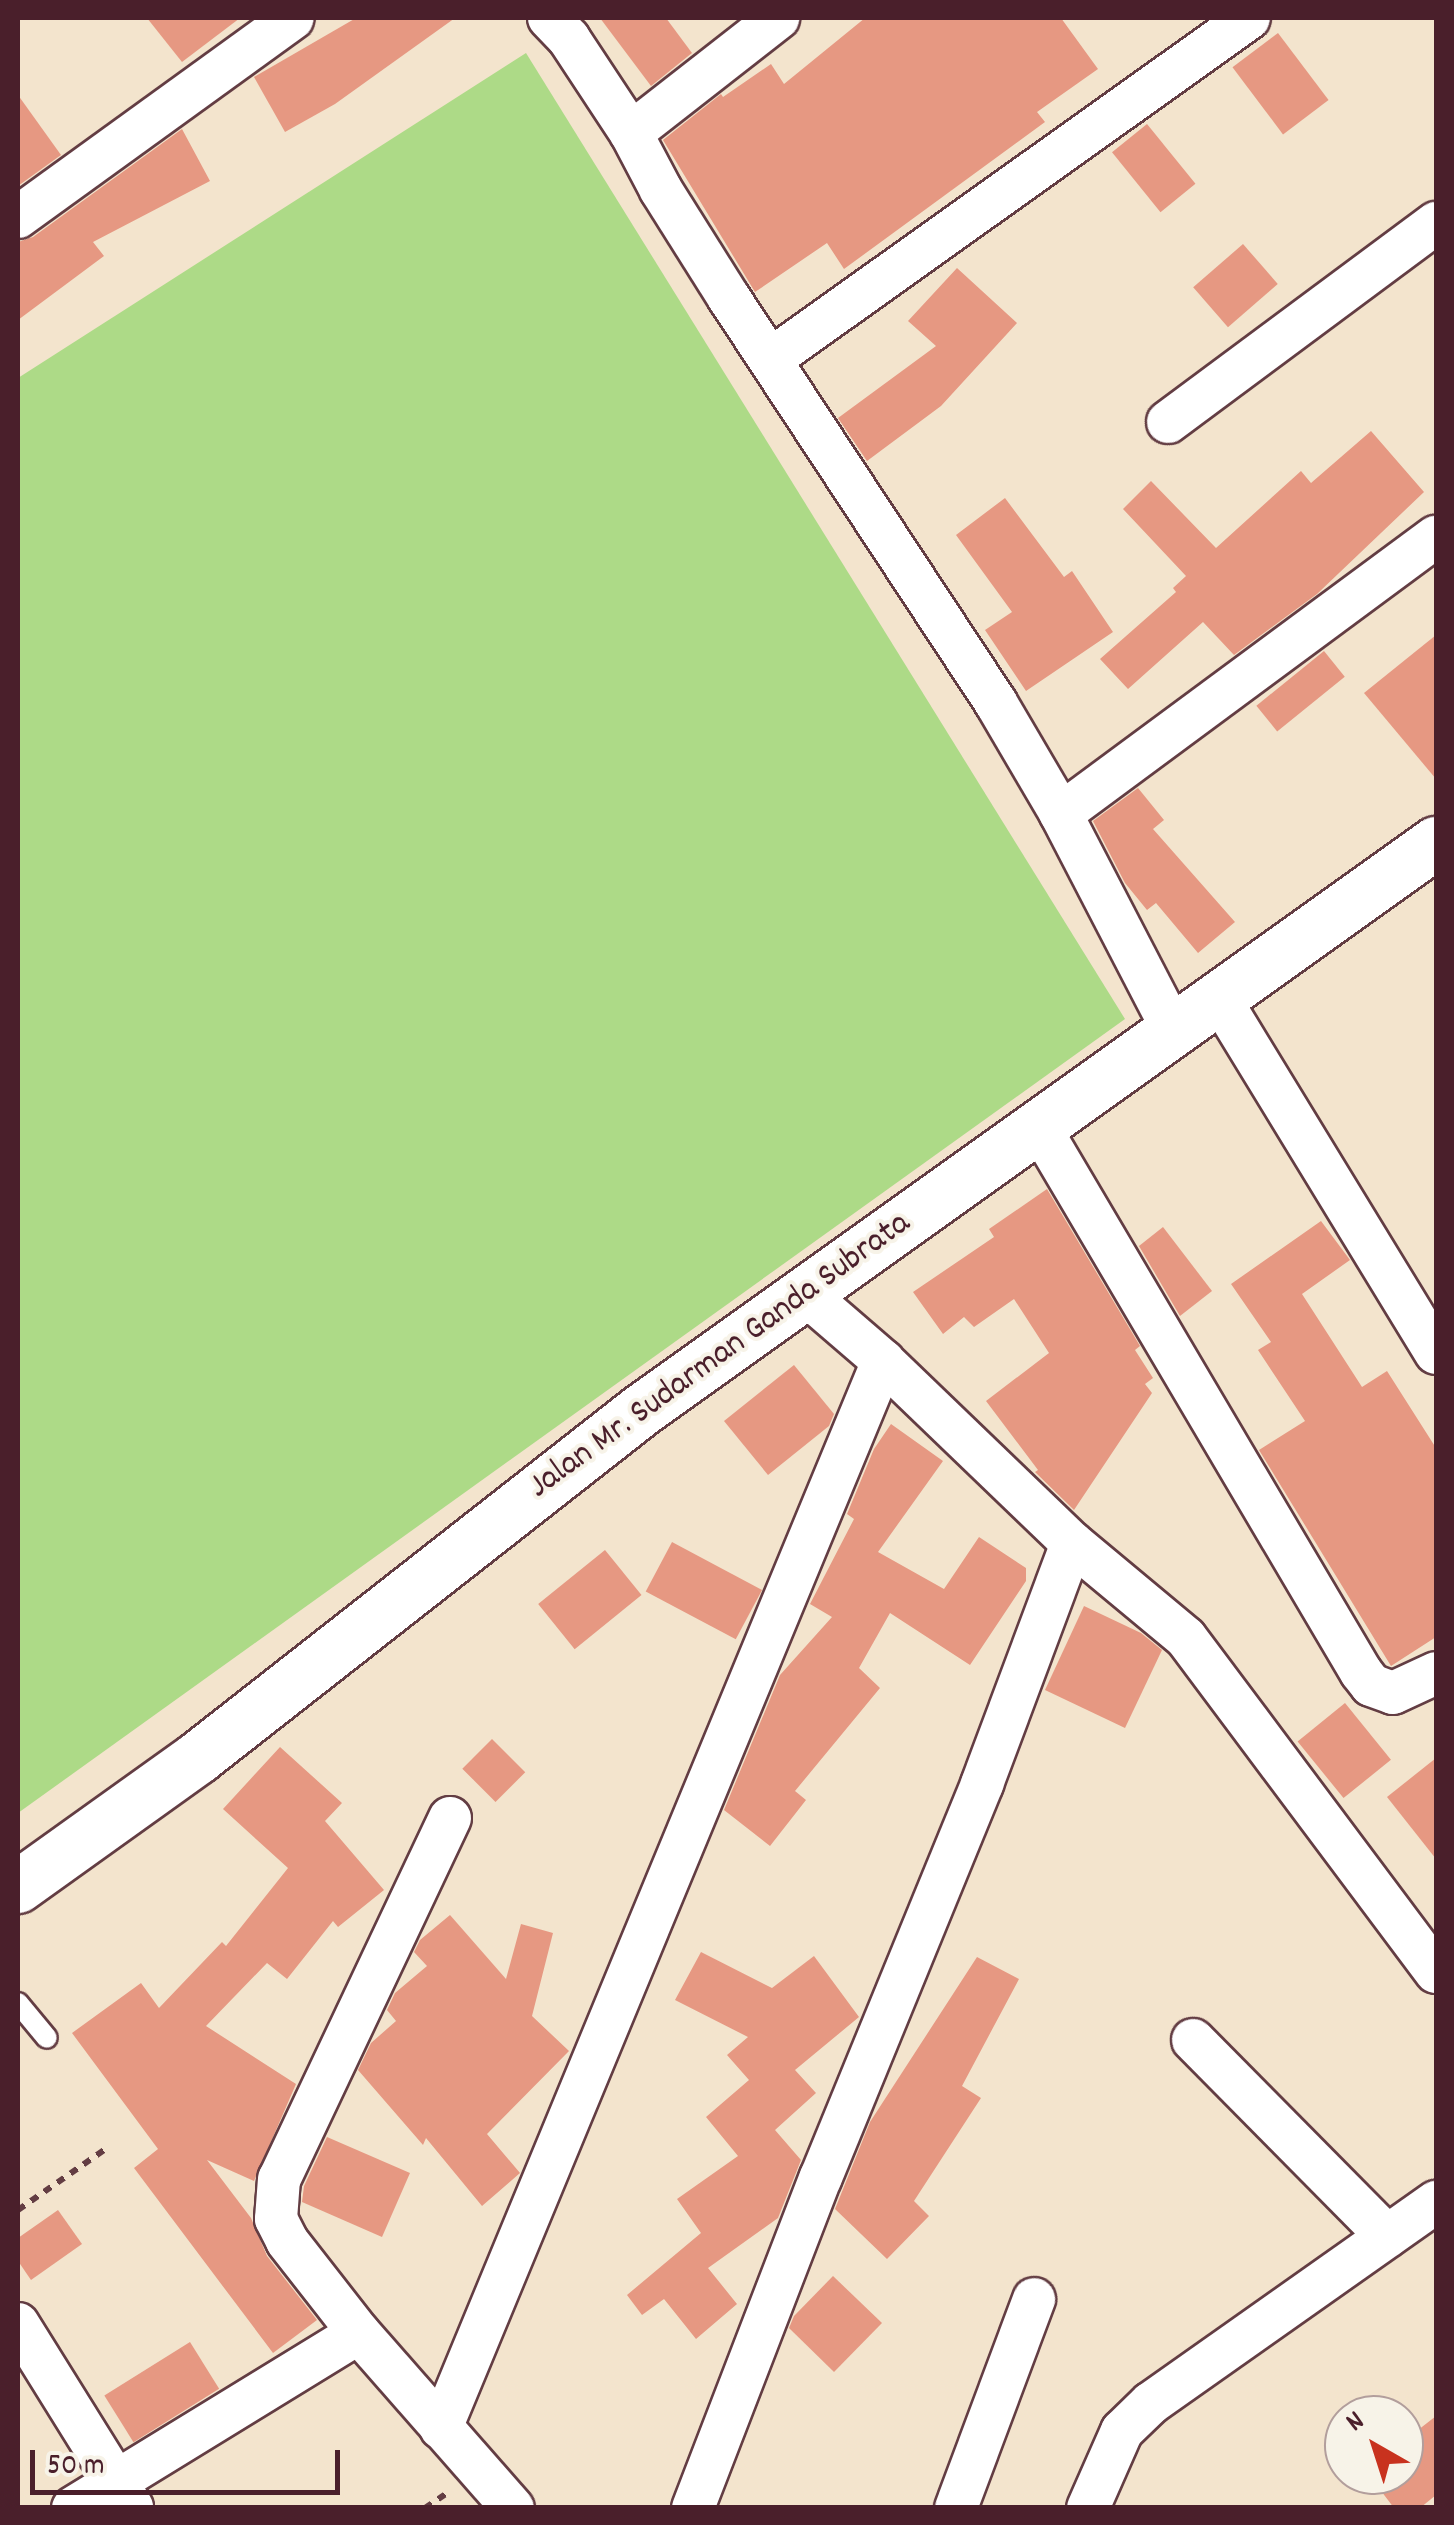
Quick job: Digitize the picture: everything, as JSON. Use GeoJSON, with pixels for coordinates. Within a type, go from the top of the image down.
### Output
{"type":"FeatureCollection","features":[{"type":"Feature","properties":{"kind":"street"},"geometry":{"type":"LineString","coordinates":[[18,217],[294,18]]}},
{"type":"Feature","properties":{"kind":"street"},"geometry":{"type":"LineString","coordinates":[[549,18],[570,40],[631,133],[661,190],[996,703],[1061,814],[1172,1028]]}},
{"type":"Feature","properties":{"kind":"street"},"geometry":{"type":"LineString","coordinates":[[631,133],[778,18]]}},
{"type":"Feature","properties":{"kind":"street"},"geometry":{"type":"LineString","coordinates":[[771,358],[1248,18]]}},
{"type":"Feature","properties":{"kind":"street"},"geometry":{"type":"LineString","coordinates":[[1168,422],[1436,223]]}},
{"type":"Feature","properties":{"kind":"street"},"geometry":{"type":"LineString","coordinates":[[1061,814],[1436,537]]}},
{"type":"Feature","properties":{"kind":"street","name":"Jalan Mr. Sudarman Ganda Subrata"},"geometry":{"type":"LineString","coordinates":[[18,1887],[198,1758],[627,1421],[1172,1028],[1436,844]]}},
{"type":"Feature","properties":{"kind":"street"},"geometry":{"type":"LineString","coordinates":[[1218,996],[1436,1353]]}},
{"type":"Feature","properties":{"kind":"street"},"geometry":{"type":"LineString","coordinates":[[1038,1125],[1371,1686],[1393,1693],[1436,1672]]}},
{"type":"Feature","properties":{"kind":"street"},"geometry":{"type":"LineString","coordinates":[[804,1292],[882,1361],[1072,1544],[1186,1638],[1436,1972]]}},
{"type":"Feature","properties":{"kind":"street"},"geometry":{"type":"LineString","coordinates":[[441,2428],[882,1361]]}},
{"type":"Feature","properties":{"kind":"street"},"geometry":{"type":"LineString","coordinates":[[693,2508],[821,2177],[982,1784],[1072,1544]]}},
{"type":"Feature","properties":{"kind":"street"},"geometry":{"type":"LineString","coordinates":[[450,1818],[279,2178],[276,2219],[287,2242],[359,2333],[514,2508]]}},
{"type":"Feature","properties":{"kind":"street"},"geometry":{"type":"LineString","coordinates":[[1192,2040],[1386,2236]]}},
{"type":"Feature","properties":{"kind":"street"},"geometry":{"type":"LineString","coordinates":[[1088,2508],[1122,2432],[1152,2403],[1436,2202]]}},
{"type":"Feature","properties":{"kind":"street"},"geometry":{"type":"LineString","coordinates":[[956,2508],[1034,2299]]}},
{"type":"Feature","properties":{"kind":"street"},"geometry":{"type":"LineString","coordinates":[[18,2324],[124,2495]]}},
{"type":"Feature","properties":{"kind":"street"},"geometry":{"type":"LineString","coordinates":[[73,2508],[124,2495],[359,2333]]}},
{"type":"Feature","properties":{"kind":"lane"},"geometry":{"type":"LineString","coordinates":[[18,2003],[48,2038]]}},
{"type":"Feature","properties":{"kind":"path"},"geometry":{"type":"LineString","coordinates":[[18,2210],[107,2148]]}},
{"type":"Feature","properties":{"kind":"green space"},"geometry":{"type":"Polygon","coordinates":[[[526,53],[1125,1019],[18,1813],[18,378],[526,53]]]}},
{"type":"Feature","properties":{"kind":"building"},"geometry":{"type":"Polygon","coordinates":[[[147,18],[240,18],[182,62],[147,18]]]}},
{"type":"Feature","properties":{"kind":"building"},"geometry":{"type":"Polygon","coordinates":[[[356,18],[455,18],[335,104],[285,132],[254,77],[356,18]]]}},
{"type":"Feature","properties":{"kind":"building"},"geometry":{"type":"Polygon","coordinates":[[[600,18],[666,18],[692,53],[651,86],[600,18]]]}},
{"type":"Feature","properties":{"kind":"building"},"geometry":{"type":"Polygon","coordinates":[[[865,18],[1061,18],[1098,69],[1037,112],[1045,122],[844,269],[827,243],[755,292],[663,140],[721,94],[723,97],[771,64],[784,84],[865,18]]]}},
{"type":"Feature","properties":{"kind":"building"},"geometry":{"type":"Polygon","coordinates":[[[1278,33],[1329,100],[1283,134],[1232,67],[1278,33]]]}},
{"type":"Feature","properties":{"kind":"building"},"geometry":{"type":"Polygon","coordinates":[[[18,95],[61,155],[18,186],[18,95]]]}},
{"type":"Feature","properties":{"kind":"building"},"geometry":{"type":"Polygon","coordinates":[[[1147,124],[1195,184],[1160,212],[1112,152],[1147,124]]]}},
{"type":"Feature","properties":{"kind":"building"},"geometry":{"type":"Polygon","coordinates":[[[182,129],[210,181],[93,242],[104,256],[18,320],[18,242],[33,237],[182,129]]]}},
{"type":"Feature","properties":{"kind":"building"},"geometry":{"type":"Polygon","coordinates":[[[1243,244],[1278,284],[1228,327],[1193,287],[1243,244]]]}},
{"type":"Feature","properties":{"kind":"building"},"geometry":{"type":"Polygon","coordinates":[[[957,268],[1017,323],[941,406],[867,461],[838,418],[936,346],[908,321],[957,268]]]}},
{"type":"Feature","properties":{"kind":"building"},"geometry":{"type":"Polygon","coordinates":[[[1371,431],[1424,492],[1317,594],[1234,655],[1203,622],[1128,689],[1100,659],[1176,592],[1173,588],[1186,576],[1123,509],[1151,481],[1216,548],[1301,471],[1311,483],[1371,431]]]}},
{"type":"Feature","properties":{"kind":"building"},"geometry":{"type":"Polygon","coordinates":[[[1005,498],[1064,577],[1072,571],[1113,632],[1026,691],[985,630],[1012,612],[956,535],[1005,498]]]}},
{"type":"Feature","properties":{"kind":"building"},"geometry":{"type":"Polygon","coordinates":[[[1436,635],[1436,779],[1364,693],[1436,635]]]}},
{"type":"Feature","properties":{"kind":"building"},"geometry":{"type":"Polygon","coordinates":[[[1324,651],[1345,677],[1277,731],[1256,706],[1324,651]]]}},
{"type":"Feature","properties":{"kind":"building"},"geometry":{"type":"Polygon","coordinates":[[[1138,788],[1164,820],[1153,829],[1235,922],[1198,953],[1156,903],[1147,910],[1125,883],[1093,821],[1138,788]]]}},
{"type":"Feature","properties":{"kind":"building"},"geometry":{"type":"Polygon","coordinates":[[[1047,1189],[1140,1346],[1135,1350],[1153,1378],[1145,1384],[1152,1393],[1074,1510],[1035,1472],[1038,1470],[986,1401],[1049,1353],[1014,1299],[974,1327],[964,1317],[943,1334],[913,1292],[994,1237],[989,1229],[1047,1189]]]}},
{"type":"Feature","properties":{"kind":"building"},"geometry":{"type":"Polygon","coordinates":[[[1321,1221],[1350,1260],[1302,1294],[1362,1387],[1387,1371],[1436,1448],[1436,1637],[1391,1666],[1259,1450],[1305,1421],[1258,1350],[1271,1342],[1231,1284],[1321,1221]]]}},
{"type":"Feature","properties":{"kind":"building"},"geometry":{"type":"Polygon","coordinates":[[[1163,1227],[1212,1291],[1180,1316],[1139,1246],[1163,1227]]]}},
{"type":"Feature","properties":{"kind":"building"},"geometry":{"type":"Polygon","coordinates":[[[794,1365],[834,1414],[829,1426],[768,1475],[724,1421],[794,1365]]]}},
{"type":"Feature","properties":{"kind":"building"},"geometry":{"type":"Polygon","coordinates":[[[891,1424],[943,1461],[878,1552],[944,1589],[979,1537],[1026,1568],[1026,1581],[970,1665],[890,1613],[859,1668],[880,1688],[795,1791],[806,1800],[770,1846],[724,1810],[780,1675],[832,1617],[810,1604],[854,1519],[847,1514],[874,1449],[891,1424]]]}},
{"type":"Feature","properties":{"kind":"building"},"geometry":{"type":"Polygon","coordinates":[[[672,1542],[762,1590],[736,1639],[646,1591],[672,1542]]]}},
{"type":"Feature","properties":{"kind":"building"},"geometry":{"type":"Polygon","coordinates":[[[605,1550],[642,1595],[575,1649],[538,1604],[605,1550]]]}},
{"type":"Feature","properties":{"kind":"building"},"geometry":{"type":"Polygon","coordinates":[[[1084,1606],[1141,1633],[1162,1650],[1125,1728],[1045,1690],[1084,1606]]]}},
{"type":"Feature","properties":{"kind":"building"},"geometry":{"type":"Polygon","coordinates":[[[1345,1703],[1391,1760],[1344,1798],[1298,1741],[1345,1703]]]}},
{"type":"Feature","properties":{"kind":"building"},"geometry":{"type":"Polygon","coordinates":[[[492,1739],[525,1772],[496,1802],[462,1769],[492,1739]]]}},
{"type":"Feature","properties":{"kind":"building"},"geometry":{"type":"Polygon","coordinates":[[[280,1747],[342,1803],[325,1821],[384,1890],[338,1927],[333,1921],[287,1979],[267,1963],[206,2026],[296,2084],[254,2181],[207,2160],[251,2218],[267,2256],[317,2320],[273,2353],[134,2168],[158,2149],[72,2033],[141,1983],[159,2008],[222,1942],[226,1946],[288,1868],[223,1809],[280,1747]]]}},
{"type":"Feature","properties":{"kind":"building"},"geometry":{"type":"Polygon","coordinates":[[[1436,1758],[1436,1859],[1387,1797],[1436,1758]]]}},
{"type":"Feature","properties":{"kind":"building"},"geometry":{"type":"Polygon","coordinates":[[[450,1915],[506,1979],[521,1924],[553,1933],[532,2016],[569,2051],[487,2134],[520,2173],[482,2206],[426,2138],[423,2145],[358,2070],[371,2043],[396,2021],[387,2010],[395,1993],[427,1966],[414,1952],[420,1940],[450,1915]]]}},
{"type":"Feature","properties":{"kind":"building"},"geometry":{"type":"Polygon","coordinates":[[[701,1952],[772,1988],[814,1956],[859,2017],[795,2070],[816,2093],[775,2130],[801,2160],[778,2218],[708,2268],[737,2304],[696,2339],[664,2299],[642,2315],[627,2295],[701,2233],[677,2199],[738,2156],[706,2117],[749,2080],[727,2055],[748,2037],[675,2000],[701,1952]]]}},
{"type":"Feature","properties":{"kind":"building"},"geometry":{"type":"Polygon","coordinates":[[[977,1957],[1019,1979],[962,2086],[981,2098],[914,2201],[929,2216],[887,2259],[835,2209],[870,2122],[977,1957]]]}},
{"type":"Feature","properties":{"kind":"building"},"geometry":{"type":"Polygon","coordinates":[[[327,2137],[410,2173],[382,2237],[302,2202],[304,2186],[327,2137]]]}},
{"type":"Feature","properties":{"kind":"building"},"geometry":{"type":"Polygon","coordinates":[[[58,2210],[82,2244],[31,2280],[18,2261],[18,2238],[58,2210]]]}},
{"type":"Feature","properties":{"kind":"building"},"geometry":{"type":"Polygon","coordinates":[[[833,2276],[882,2323],[834,2372],[789,2328],[794,2316],[833,2276]]]}},
{"type":"Feature","properties":{"kind":"building"},"geometry":{"type":"Polygon","coordinates":[[[190,2342],[219,2389],[133,2442],[104,2396],[190,2342]]]}},
{"type":"Feature","properties":{"kind":"building"},"geometry":{"type":"Polygon","coordinates":[[[1436,2416],[1436,2495],[1420,2508],[1394,2508],[1384,2495],[1424,2495],[1424,2425],[1436,2416]]]}}]}
